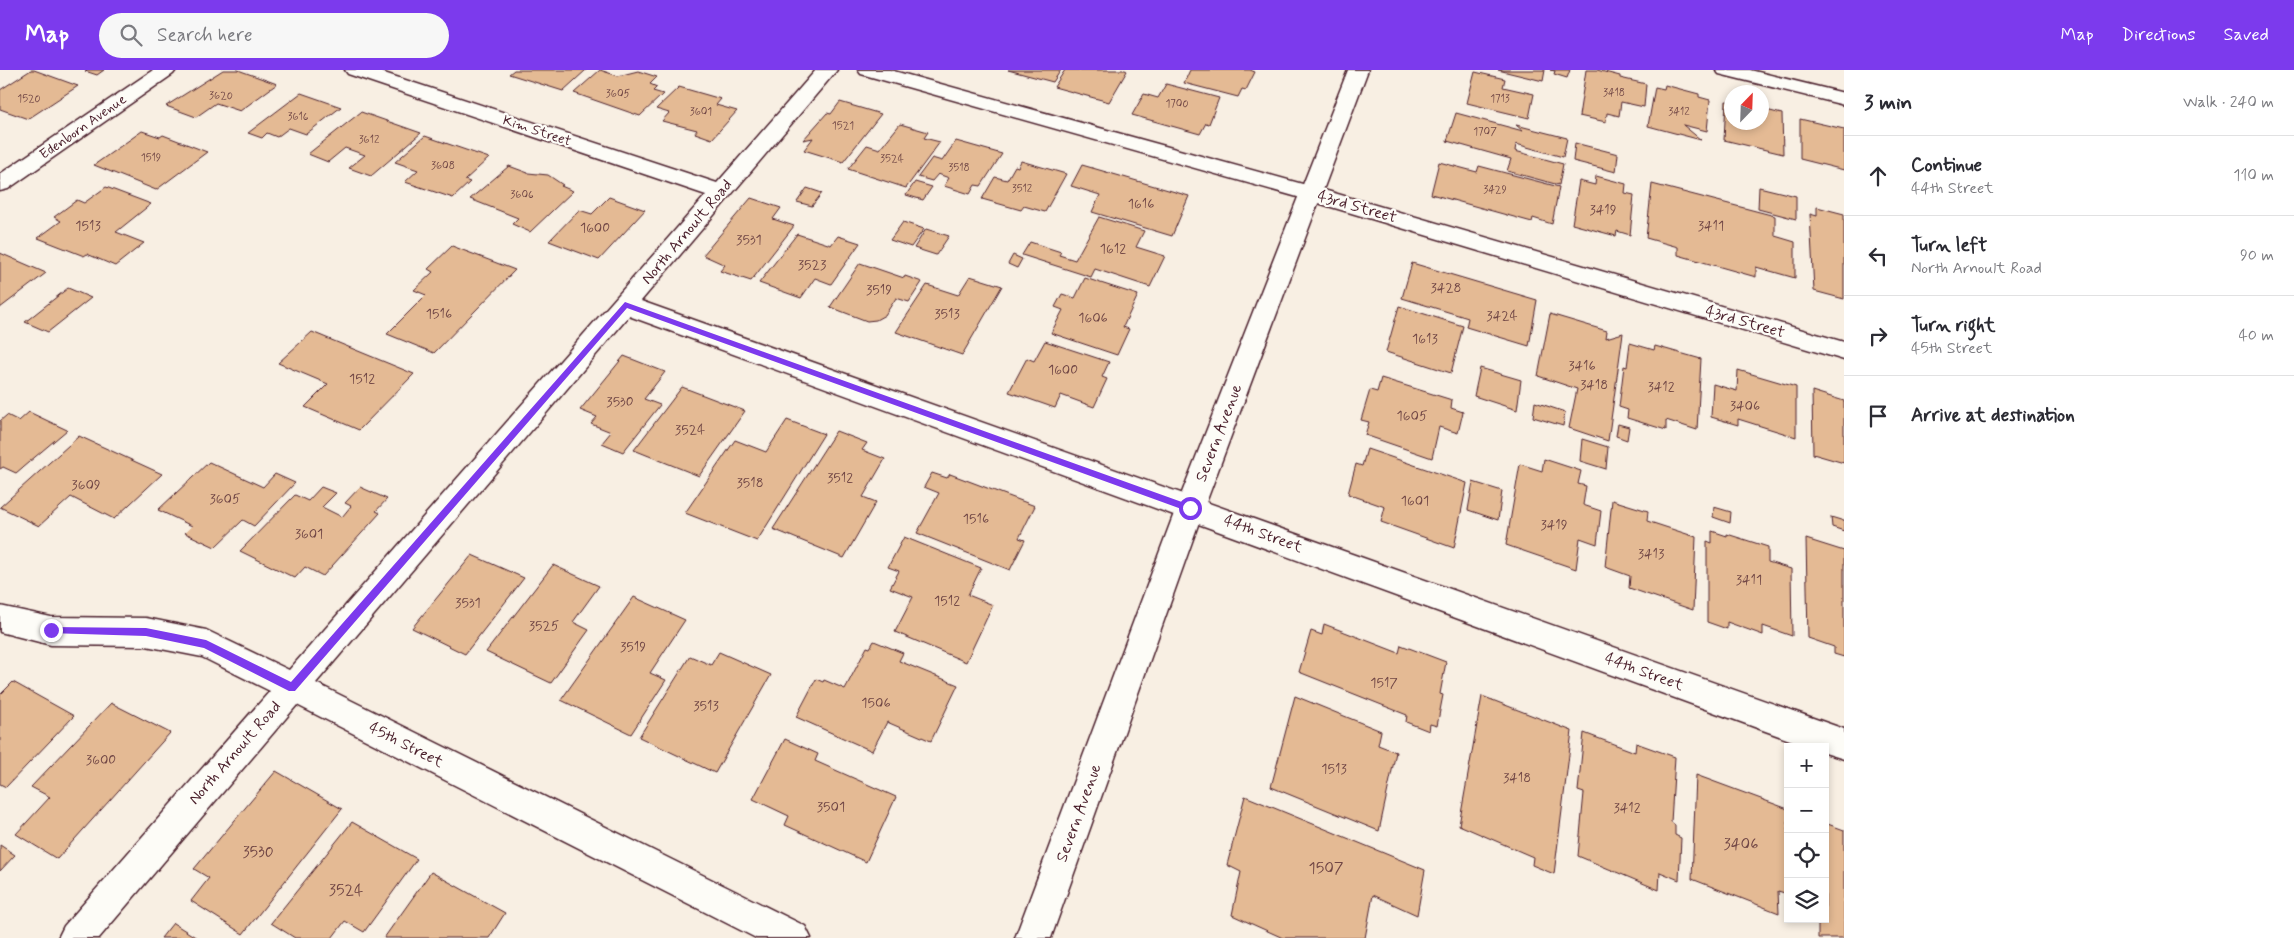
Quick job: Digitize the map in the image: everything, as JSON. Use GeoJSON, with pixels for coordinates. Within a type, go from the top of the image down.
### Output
{"type":"FeatureCollection","features":[{"type":"Feature","properties":{"kind":"street","name":"Edenborn Avenue"},"geometry":{"type":"LineString","coordinates":[[0,184],[166,70]]}},
{"type":"Feature","properties":{"kind":"street","name":"Kim Street"},"geometry":{"type":"LineString","coordinates":[[355,70],[720,192]]}},
{"type":"Feature","properties":{"kind":"street","name":"North Arnoult Road"},"geometry":{"type":"LineString","coordinates":[[76,938],[827,70]]}},
{"type":"Feature","properties":{"kind":"street","name":"43rd Street"},"geometry":{"type":"LineString","coordinates":[[868,70],[1310,193],[1844,351]]}},
{"type":"Feature","properties":{"kind":"street","name":"Severn Avenue"},"geometry":{"type":"LineString","coordinates":[[1033,938],[1190,508],[1358,70]]}},
{"type":"Feature","properties":{"kind":"street"},"geometry":{"type":"LineString","coordinates":[[1726,70],[1844,99]]}},
{"type":"Feature","properties":{"kind":"street","name":"44th Street"},"geometry":{"type":"LineString","coordinates":[[625,305],[1844,744]]}},
{"type":"Feature","properties":{"kind":"street","name":"45th Street"},"geometry":{"type":"LineString","coordinates":[[0,619],[51,630],[146,632],[206,644],[793,938]]}},
{"type":"Feature","properties":{"kind":"building"},"geometry":{"type":"Polygon","coordinates":[[[31,70],[78,86],[28,119],[0,109],[0,90],[31,70]]]}},
{"type":"Feature","properties":{"kind":"building"},"geometry":{"type":"Polygon","coordinates":[[[104,70],[97,75],[85,71],[104,70]]]}},
{"type":"Feature","properties":{"kind":"building"},"geometry":{"type":"Polygon","coordinates":[[[223,70],[238,70],[277,84],[240,111],[216,103],[196,117],[166,106],[223,70]]]}},
{"type":"Feature","properties":{"kind":"building"},"geometry":{"type":"Polygon","coordinates":[[[514,70],[586,70],[563,91],[509,74],[514,70]]]}},
{"type":"Feature","properties":{"kind":"building"},"geometry":{"type":"Polygon","coordinates":[[[600,70],[618,76],[638,71],[657,77],[650,84],[657,87],[653,91],[663,94],[640,116],[574,93],[600,70]]]}},
{"type":"Feature","properties":{"kind":"building"},"geometry":{"type":"Polygon","coordinates":[[[1008,70],[1061,70],[1053,82],[1008,70]]]}},
{"type":"Feature","properties":{"kind":"building"},"geometry":{"type":"Polygon","coordinates":[[[1065,70],[1127,71],[1109,102],[1054,87],[1065,70]]]}},
{"type":"Feature","properties":{"kind":"building"},"geometry":{"type":"Polygon","coordinates":[[[1190,70],[1250,70],[1255,72],[1246,90],[1242,89],[1238,97],[1184,83],[1190,70]]]}},
{"type":"Feature","properties":{"kind":"building"},"geometry":{"type":"Polygon","coordinates":[[[1498,70],[1545,70],[1543,81],[1498,70]]]}},
{"type":"Feature","properties":{"kind":"building"},"geometry":{"type":"Polygon","coordinates":[[[1550,70],[1570,70],[1567,78],[1554,74],[1555,71],[1550,70]]]}},
{"type":"Feature","properties":{"kind":"building"},"geometry":{"type":"Polygon","coordinates":[[[1586,70],[1597,70],[1646,84],[1644,107],[1621,102],[1619,116],[1607,113],[1606,122],[1579,116],[1586,70]]]}},
{"type":"Feature","properties":{"kind":"building"},"geometry":{"type":"Polygon","coordinates":[[[1475,72],[1505,79],[1503,87],[1534,94],[1529,118],[1467,103],[1475,72]]]}},
{"type":"Feature","properties":{"kind":"building"},"geometry":{"type":"Polygon","coordinates":[[[1166,84],[1219,98],[1209,124],[1206,123],[1200,134],[1132,115],[1144,94],[1158,98],[1166,84]]]}},
{"type":"Feature","properties":{"kind":"building"},"geometry":{"type":"Polygon","coordinates":[[[1665,85],[1699,94],[1699,97],[1710,100],[1707,131],[1683,125],[1701,140],[1648,126],[1655,87],[1664,89],[1665,85]]]}},
{"type":"Feature","properties":{"kind":"building"},"geometry":{"type":"Polygon","coordinates":[[[679,87],[721,99],[716,105],[737,111],[712,139],[695,133],[697,130],[662,121],[669,113],[656,109],[679,87]]]}},
{"type":"Feature","properties":{"kind":"building"},"geometry":{"type":"Polygon","coordinates":[[[301,93],[341,107],[306,134],[289,128],[277,137],[267,133],[262,138],[248,133],[301,93]]]}},
{"type":"Feature","properties":{"kind":"building"},"geometry":{"type":"Polygon","coordinates":[[[840,102],[881,114],[843,162],[804,150],[813,138],[803,140],[827,113],[831,114],[840,102]]]}},
{"type":"Feature","properties":{"kind":"building"},"geometry":{"type":"Polygon","coordinates":[[[1769,111],[1782,114],[1783,154],[1724,140],[1725,130],[1769,130],[1769,111]]]}},
{"type":"Feature","properties":{"kind":"building"},"geometry":{"type":"Polygon","coordinates":[[[361,112],[421,133],[371,176],[349,168],[365,155],[345,148],[328,162],[308,154],[361,112]]]}},
{"type":"Feature","properties":{"kind":"building"},"geometry":{"type":"Polygon","coordinates":[[[1456,113],[1523,131],[1516,125],[1567,138],[1563,157],[1516,144],[1515,151],[1563,164],[1559,185],[1507,171],[1511,159],[1447,141],[1456,113]]]}},
{"type":"Feature","properties":{"kind":"building"},"geometry":{"type":"Polygon","coordinates":[[[1800,119],[1844,129],[1844,170],[1800,159],[1800,119]]]}},
{"type":"Feature","properties":{"kind":"building"},"geometry":{"type":"Polygon","coordinates":[[[900,124],[928,132],[924,138],[940,142],[906,188],[848,169],[867,145],[880,149],[900,124]]]}},
{"type":"Feature","properties":{"kind":"building"},"geometry":{"type":"Polygon","coordinates":[[[142,131],[160,137],[163,135],[207,152],[156,190],[94,165],[142,131]]]}},
{"type":"Feature","properties":{"kind":"building"},"geometry":{"type":"Polygon","coordinates":[[[425,136],[489,158],[465,180],[470,182],[453,198],[405,182],[418,170],[395,162],[425,136]]]}},
{"type":"Feature","properties":{"kind":"building"},"geometry":{"type":"Polygon","coordinates":[[[956,141],[1002,154],[981,186],[975,185],[970,194],[944,186],[949,178],[938,174],[932,181],[918,177],[932,158],[942,161],[956,141]]]}},
{"type":"Feature","properties":{"kind":"building"},"geometry":{"type":"Polygon","coordinates":[[[1575,143],[1618,154],[1616,172],[1573,161],[1575,143]]]}},
{"type":"Feature","properties":{"kind":"building"},"geometry":{"type":"Polygon","coordinates":[[[1021,161],[1066,174],[1045,212],[1024,206],[1021,210],[982,199],[995,177],[1007,180],[1015,166],[1018,167],[1021,161]]]}},
{"type":"Feature","properties":{"kind":"building"},"geometry":{"type":"Polygon","coordinates":[[[1439,162],[1477,172],[1479,166],[1559,187],[1552,224],[1533,218],[1532,222],[1431,194],[1439,162]]]}},
{"type":"Feature","properties":{"kind":"building"},"geometry":{"type":"Polygon","coordinates":[[[1082,165],[1189,196],[1172,236],[1092,212],[1100,195],[1071,186],[1082,165]]]}},
{"type":"Feature","properties":{"kind":"building"},"geometry":{"type":"Polygon","coordinates":[[[509,166],[528,173],[548,175],[563,185],[561,186],[573,191],[530,232],[512,224],[518,218],[470,199],[509,166]]]}},
{"type":"Feature","properties":{"kind":"building"},"geometry":{"type":"Polygon","coordinates":[[[1596,176],[1626,184],[1625,193],[1634,195],[1630,235],[1617,231],[1616,236],[1572,224],[1579,181],[1595,185],[1596,176]]]}},
{"type":"Feature","properties":{"kind":"building"},"geometry":{"type":"Polygon","coordinates":[[[915,182],[932,187],[923,200],[906,195],[915,182]]]}},
{"type":"Feature","properties":{"kind":"building"},"geometry":{"type":"Polygon","coordinates":[[[1652,184],[1775,216],[1775,236],[1795,242],[1795,278],[1756,267],[1756,277],[1678,255],[1678,247],[1646,238],[1652,184]]]}},
{"type":"Feature","properties":{"kind":"building"},"geometry":{"type":"Polygon","coordinates":[[[106,187],[151,204],[116,232],[144,243],[115,266],[87,254],[84,256],[38,238],[61,221],[54,217],[77,200],[84,203],[106,187]]]}},
{"type":"Feature","properties":{"kind":"building"},"geometry":{"type":"Polygon","coordinates":[[[1759,187],[1796,196],[1796,219],[1758,209],[1759,187]]]}},
{"type":"Feature","properties":{"kind":"building"},"geometry":{"type":"Polygon","coordinates":[[[807,188],[822,193],[812,206],[797,202],[807,188]]]}},
{"type":"Feature","properties":{"kind":"building"},"geometry":{"type":"Polygon","coordinates":[[[609,197],[645,210],[599,260],[549,241],[579,210],[592,214],[609,197]]]}},
{"type":"Feature","properties":{"kind":"building"},"geometry":{"type":"Polygon","coordinates":[[[751,198],[781,208],[773,219],[794,226],[751,281],[720,271],[725,265],[703,255],[751,198]]]}},
{"type":"Feature","properties":{"kind":"building"},"geometry":{"type":"Polygon","coordinates":[[[1817,207],[1844,214],[1844,299],[1814,291],[1810,214],[1817,216],[1817,207]]]}},
{"type":"Feature","properties":{"kind":"building"},"geometry":{"type":"Polygon","coordinates":[[[1099,217],[1144,231],[1136,247],[1165,256],[1150,287],[1095,269],[1091,277],[1022,255],[1030,242],[1061,252],[1059,255],[1075,260],[1099,217]]]}},
{"type":"Feature","properties":{"kind":"building"},"geometry":{"type":"Polygon","coordinates":[[[903,222],[924,229],[911,247],[890,240],[903,222]]]}},
{"type":"Feature","properties":{"kind":"building"},"geometry":{"type":"Polygon","coordinates":[[[926,229],[949,236],[936,255],[914,248],[926,229]]]}},
{"type":"Feature","properties":{"kind":"building"},"geometry":{"type":"Polygon","coordinates":[[[797,234],[831,245],[838,236],[860,243],[831,284],[815,278],[801,298],[759,283],[797,234]]]}},
{"type":"Feature","properties":{"kind":"building"},"geometry":{"type":"Polygon","coordinates":[[[452,246],[515,270],[434,353],[387,334],[426,295],[414,290],[433,272],[428,269],[452,246]]]}},
{"type":"Feature","properties":{"kind":"building"},"geometry":{"type":"Polygon","coordinates":[[[0,253],[46,273],[0,308],[0,253]]]}},
{"type":"Feature","properties":{"kind":"building"},"geometry":{"type":"Polygon","coordinates":[[[1013,255],[1022,259],[1017,268],[1008,264],[1013,255]]]}},
{"type":"Feature","properties":{"kind":"building"},"geometry":{"type":"Polygon","coordinates":[[[860,263],[922,282],[909,302],[896,298],[885,315],[876,320],[867,321],[830,307],[860,263]]]}},
{"type":"Feature","properties":{"kind":"building"},"geometry":{"type":"Polygon","coordinates":[[[1412,263],[1537,300],[1529,346],[1466,327],[1468,318],[1402,298],[1412,263]]]}},
{"type":"Feature","properties":{"kind":"building"},"geometry":{"type":"Polygon","coordinates":[[[970,276],[1002,286],[962,355],[896,332],[927,285],[958,295],[970,276]]]}},
{"type":"Feature","properties":{"kind":"building"},"geometry":{"type":"Polygon","coordinates":[[[1085,278],[1138,295],[1123,327],[1129,329],[1117,355],[1051,333],[1063,310],[1055,307],[1062,294],[1075,298],[1085,278]]]}},
{"type":"Feature","properties":{"kind":"building"},"geometry":{"type":"Polygon","coordinates":[[[68,288],[91,298],[48,332],[25,322],[68,288]]]}},
{"type":"Feature","properties":{"kind":"building"},"geometry":{"type":"Polygon","coordinates":[[[1399,306],[1463,326],[1451,373],[1386,352],[1399,306]]]}},
{"type":"Feature","properties":{"kind":"building"},"geometry":{"type":"Polygon","coordinates":[[[1550,314],[1607,331],[1606,338],[1623,333],[1608,441],[1569,428],[1577,389],[1538,376],[1550,314]]]}},
{"type":"Feature","properties":{"kind":"building"},"geometry":{"type":"Polygon","coordinates":[[[312,332],[414,374],[359,430],[305,407],[328,384],[278,363],[312,332]]]}},
{"type":"Feature","properties":{"kind":"building"},"geometry":{"type":"Polygon","coordinates":[[[1045,341],[1109,362],[1102,377],[1107,379],[1094,407],[1061,395],[1055,408],[1009,392],[1027,358],[1034,361],[1045,341]]]}},
{"type":"Feature","properties":{"kind":"building"},"geometry":{"type":"Polygon","coordinates":[[[1630,343],[1654,350],[1655,346],[1701,359],[1697,430],[1666,420],[1666,430],[1627,418],[1628,410],[1619,407],[1624,366],[1627,367],[1630,343]]]}},
{"type":"Feature","properties":{"kind":"building"},"geometry":{"type":"Polygon","coordinates":[[[624,356],[665,372],[644,399],[660,405],[623,452],[602,443],[611,432],[591,424],[597,417],[580,410],[624,356]]]}},
{"type":"Feature","properties":{"kind":"building"},"geometry":{"type":"Polygon","coordinates":[[[1480,368],[1521,380],[1517,410],[1474,396],[1480,368]]]}},
{"type":"Feature","properties":{"kind":"building"},"geometry":{"type":"Polygon","coordinates":[[[1738,370],[1796,387],[1796,437],[1738,419],[1738,425],[1711,417],[1713,384],[1737,391],[1738,370]]]}},
{"type":"Feature","properties":{"kind":"building"},"geometry":{"type":"Polygon","coordinates":[[[1381,378],[1452,400],[1451,408],[1463,412],[1458,433],[1439,427],[1432,458],[1365,435],[1369,422],[1361,420],[1370,390],[1377,392],[1381,378]]]}},
{"type":"Feature","properties":{"kind":"building"},"geometry":{"type":"Polygon","coordinates":[[[682,387],[745,411],[699,476],[634,450],[682,387]]]}},
{"type":"Feature","properties":{"kind":"building"},"geometry":{"type":"Polygon","coordinates":[[[1812,391],[1844,401],[1844,463],[1813,454],[1812,391]]]}},
{"type":"Feature","properties":{"kind":"building"},"geometry":{"type":"Polygon","coordinates":[[[1535,402],[1565,412],[1563,426],[1533,417],[1535,402]]]}},
{"type":"Feature","properties":{"kind":"building"},"geometry":{"type":"Polygon","coordinates":[[[29,412],[67,430],[16,473],[3,467],[0,469],[0,421],[7,415],[19,421],[29,412]]]}},
{"type":"Feature","properties":{"kind":"building"},"geometry":{"type":"Polygon","coordinates":[[[787,420],[824,434],[757,541],[685,513],[735,440],[766,452],[787,420]]]}},
{"type":"Feature","properties":{"kind":"building"},"geometry":{"type":"Polygon","coordinates":[[[1618,424],[1629,427],[1627,440],[1616,436],[1618,424]]]}},
{"type":"Feature","properties":{"kind":"building"},"geometry":{"type":"Polygon","coordinates":[[[836,431],[867,443],[862,450],[885,459],[863,497],[876,502],[844,558],[773,529],[836,431]]]}},
{"type":"Feature","properties":{"kind":"building"},"geometry":{"type":"Polygon","coordinates":[[[79,436],[162,474],[114,519],[71,497],[39,526],[0,507],[79,436]]]}},
{"type":"Feature","properties":{"kind":"building"},"geometry":{"type":"Polygon","coordinates":[[[1582,439],[1608,447],[1606,469],[1580,461],[1582,439]]]}},
{"type":"Feature","properties":{"kind":"building"},"geometry":{"type":"Polygon","coordinates":[[[1367,449],[1467,483],[1454,548],[1381,522],[1385,507],[1348,494],[1356,464],[1362,466],[1367,449]]]}},
{"type":"Feature","properties":{"kind":"building"},"geometry":{"type":"Polygon","coordinates":[[[1544,459],[1581,471],[1578,484],[1586,486],[1583,505],[1601,511],[1597,544],[1580,538],[1576,569],[1506,545],[1520,464],[1542,471],[1544,459]]]}},
{"type":"Feature","properties":{"kind":"building"},"geometry":{"type":"Polygon","coordinates":[[[209,462],[263,487],[275,474],[295,483],[254,526],[243,520],[215,547],[185,533],[192,526],[158,510],[209,462]]]}},
{"type":"Feature","properties":{"kind":"building"},"geometry":{"type":"Polygon","coordinates":[[[932,473],[947,478],[950,474],[1035,506],[1019,538],[1025,540],[1010,570],[917,533],[939,493],[924,487],[932,473]]]}},
{"type":"Feature","properties":{"kind":"building"},"geometry":{"type":"Polygon","coordinates":[[[1473,482],[1502,491],[1498,520],[1468,510],[1473,482]]]}},
{"type":"Feature","properties":{"kind":"building"},"geometry":{"type":"Polygon","coordinates":[[[321,487],[336,493],[322,507],[342,517],[351,506],[345,503],[360,487],[387,499],[376,511],[380,513],[323,576],[305,567],[295,578],[240,551],[295,495],[308,501],[321,487]]]}},
{"type":"Feature","properties":{"kind":"building"},"geometry":{"type":"Polygon","coordinates":[[[1612,500],[1648,511],[1647,521],[1696,537],[1693,610],[1629,588],[1630,576],[1605,567],[1612,500]]]}},
{"type":"Feature","properties":{"kind":"building"},"geometry":{"type":"Polygon","coordinates":[[[1714,507],[1731,512],[1730,523],[1713,517],[1714,507]]]}},
{"type":"Feature","properties":{"kind":"building"},"geometry":{"type":"Polygon","coordinates":[[[1831,517],[1844,521],[1844,531],[1832,527],[1831,517]]]}},
{"type":"Feature","properties":{"kind":"building"},"geometry":{"type":"Polygon","coordinates":[[[1712,531],[1768,547],[1768,562],[1791,569],[1792,636],[1763,626],[1763,635],[1727,622],[1727,629],[1707,622],[1707,541],[1712,543],[1712,531]]]}},
{"type":"Feature","properties":{"kind":"building"},"geometry":{"type":"Polygon","coordinates":[[[904,537],[981,568],[968,595],[993,605],[966,662],[895,632],[913,597],[890,588],[899,571],[888,567],[904,537]]]}},
{"type":"Feature","properties":{"kind":"building"},"geometry":{"type":"Polygon","coordinates":[[[1806,539],[1844,551],[1844,657],[1834,654],[1834,647],[1808,638],[1806,539]]]}},
{"type":"Feature","properties":{"kind":"building"},"geometry":{"type":"Polygon","coordinates":[[[472,555],[524,578],[465,654],[412,628],[472,555]]]}},
{"type":"Feature","properties":{"kind":"building"},"geometry":{"type":"Polygon","coordinates":[[[553,565],[599,586],[573,622],[589,630],[551,683],[486,652],[553,565]]]}},
{"type":"Feature","properties":{"kind":"building"},"geometry":{"type":"Polygon","coordinates":[[[634,597],[685,620],[650,673],[666,680],[631,734],[561,700],[634,597]]]}},
{"type":"Feature","properties":{"kind":"building"},"geometry":{"type":"Polygon","coordinates":[[[1324,624],[1399,653],[1401,645],[1446,662],[1440,694],[1443,695],[1437,726],[1430,724],[1429,731],[1406,722],[1407,715],[1299,672],[1311,631],[1322,635],[1324,624]]]}},
{"type":"Feature","properties":{"kind":"building"},"geometry":{"type":"Polygon","coordinates":[[[874,641],[903,653],[899,661],[958,685],[931,741],[887,722],[872,751],[796,717],[816,679],[823,682],[824,680],[845,689],[867,647],[870,648],[874,641]]]}},
{"type":"Feature","properties":{"kind":"building"},"geometry":{"type":"Polygon","coordinates":[[[719,652],[771,675],[715,773],[639,737],[690,656],[711,665],[719,652]]]}},
{"type":"Feature","properties":{"kind":"building"},"geometry":{"type":"Polygon","coordinates":[[[13,682],[74,716],[6,787],[0,784],[0,695],[13,682]]]}},
{"type":"Feature","properties":{"kind":"building"},"geometry":{"type":"Polygon","coordinates":[[[1295,696],[1381,731],[1378,745],[1396,752],[1379,831],[1271,787],[1295,696]]]}},
{"type":"Feature","properties":{"kind":"building"},"geometry":{"type":"Polygon","coordinates":[[[1482,696],[1572,731],[1554,874],[1532,865],[1533,857],[1459,825],[1482,696]]]}},
{"type":"Feature","properties":{"kind":"building"},"geometry":{"type":"Polygon","coordinates":[[[111,703],[170,733],[57,859],[16,834],[50,797],[31,787],[111,703]]]}},
{"type":"Feature","properties":{"kind":"building"},"geometry":{"type":"Polygon","coordinates":[[[1584,733],[1635,752],[1636,743],[1675,757],[1671,822],[1675,825],[1675,835],[1681,838],[1679,880],[1660,872],[1659,890],[1578,856],[1584,793],[1578,791],[1584,733]]]}},
{"type":"Feature","properties":{"kind":"building"},"geometry":{"type":"Polygon","coordinates":[[[785,739],[818,754],[815,761],[896,797],[866,862],[785,825],[789,816],[753,799],[785,739]]]}},
{"type":"Feature","properties":{"kind":"building"},"geometry":{"type":"Polygon","coordinates":[[[276,771],[342,809],[243,934],[191,901],[209,878],[194,869],[276,771]]]}},
{"type":"Feature","properties":{"kind":"building"},"geometry":{"type":"Polygon","coordinates":[[[1696,775],[1784,808],[1784,893],[1778,891],[1779,913],[1692,879],[1696,775]]]}},
{"type":"Feature","properties":{"kind":"building"},"geometry":{"type":"Polygon","coordinates":[[[1245,796],[1425,870],[1417,915],[1373,895],[1365,938],[1283,938],[1232,915],[1241,872],[1227,865],[1245,796]]]}},
{"type":"Feature","properties":{"kind":"building"},"geometry":{"type":"Polygon","coordinates":[[[352,822],[417,859],[364,932],[345,921],[332,938],[295,938],[271,923],[352,822]]]}},
{"type":"Feature","properties":{"kind":"building"},"geometry":{"type":"Polygon","coordinates":[[[1829,824],[1844,830],[1844,938],[1818,938],[1818,923],[1829,923],[1829,824]]]}},
{"type":"Feature","properties":{"kind":"building"},"geometry":{"type":"Polygon","coordinates":[[[0,845],[15,855],[0,871],[0,845]]]}},
{"type":"Feature","properties":{"kind":"building"},"geometry":{"type":"Polygon","coordinates":[[[431,872],[505,913],[489,938],[384,938],[431,872]]]}},
{"type":"Feature","properties":{"kind":"building"},"geometry":{"type":"Polygon","coordinates":[[[173,923],[197,938],[161,938],[173,923]]]}},
{"type":"Feature","properties":{"kind":"route"},"geometry":{"type":"LineString","coordinates":[[51,630],[146,632],[206,644],[292,688],[625,305],[1190,508]]}}]}
